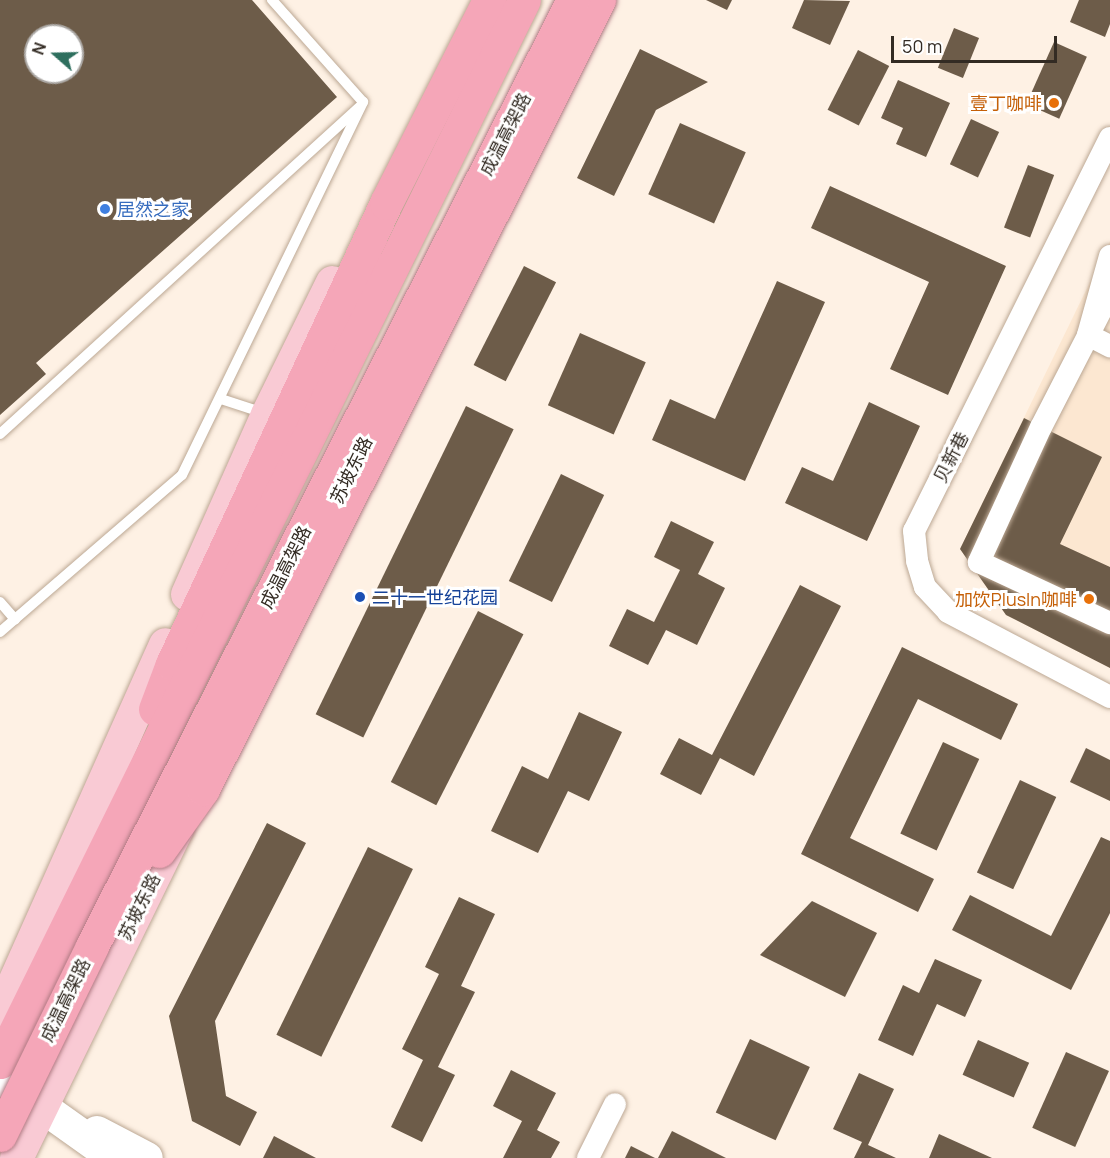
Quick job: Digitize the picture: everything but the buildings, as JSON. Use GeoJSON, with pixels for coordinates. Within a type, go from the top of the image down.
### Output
{"type":"FeatureCollection","features":[{"type":"Feature","properties":{"kind":"highway"},"geometry":{"type":"LineString","coordinates":[[101,859],[172,664],[386,203],[489,0]]}},
{"type":"Feature","properties":{"kind":"highway","name":"成温高架路"},"geometry":{"type":"LineString","coordinates":[[0,1062],[524,0]]}},
{"type":"Feature","properties":{"kind":"highway","name":"成温高架路"},"geometry":{"type":"LineString","coordinates":[[0,1135],[92,946],[573,0]]}},
{"type":"Feature","properties":{"kind":"highway"},"geometry":{"type":"LineString","coordinates":[[92,946],[202,789],[599,0]]}},
{"type":"Feature","properties":{"kind":"main road"},"geometry":{"type":"LineString","coordinates":[[0,1013],[267,414],[471,0]]}},
{"type":"Feature","properties":{"kind":"main road","name":"苏坡东路"},"geometry":{"type":"LineString","coordinates":[[16,1158],[408,353],[587,0]]}},
{"type":"Feature","properties":{"kind":"street","name":"贝新巷"},"geometry":{"type":"LineString","coordinates":[[1110,138],[914,531],[917,561],[925,587],[948,612],[1110,697]]}},
{"type":"Feature","properties":{"kind":"street"},"geometry":{"type":"LineString","coordinates":[[1088,335],[1110,256]]}},
{"type":"Feature","properties":{"kind":"street"},"geometry":{"type":"LineString","coordinates":[[1110,293],[1041,426],[979,562],[1110,623]]}},
{"type":"Feature","properties":{"kind":"street"},"geometry":{"type":"LineString","coordinates":[[1088,335],[1110,346]]}},
{"type":"Feature","properties":{"kind":"street"},"geometry":{"type":"LineString","coordinates":[[0,1077],[42,1104],[114,1158]]}},
{"type":"Feature","properties":{"kind":"street"},"geometry":{"type":"LineString","coordinates":[[42,1104],[147,1158]]}},
{"type":"Feature","properties":{"kind":"street"},"geometry":{"type":"LineString","coordinates":[[588,1158],[615,1104]]}},
{"type":"Feature","properties":{"kind":"lane"},"geometry":{"type":"LineString","coordinates":[[272,0],[363,102]]}},
{"type":"Feature","properties":{"kind":"lane"},"geometry":{"type":"LineString","coordinates":[[0,632],[182,475],[221,399],[363,102]]}},
{"type":"Feature","properties":{"kind":"lane"},"geometry":{"type":"LineString","coordinates":[[0,434],[363,102]]}},
{"type":"Feature","properties":{"kind":"lane"},"geometry":{"type":"LineString","coordinates":[[221,399],[267,414]]}},
{"type":"Feature","properties":{"kind":"lane"},"geometry":{"type":"LineString","coordinates":[[0,602],[15,619]]}},
{"type":"Feature","properties":{"kind":"shaded area"},"geometry":{"type":"Polygon","coordinates":[[[1110,241],[1110,668],[1006,615],[960,549],[1110,241]]]}},
{"type":"Feature","properties":{"kind":"place","name":"壹丁咖啡"},"geometry":{"type":"Point","coordinates":[1054,103]}},
{"type":"Feature","properties":{"kind":"place","name":"居然之家"},"geometry":{"type":"Point","coordinates":[105,209]}},
{"type":"Feature","properties":{"kind":"place","name":"二十一世纪花园"},"geometry":{"type":"Point","coordinates":[360,597]}},
{"type":"Feature","properties":{"kind":"place","name":"加饮Plusln咖啡"},"geometry":{"type":"Point","coordinates":[1089,599]}}]}
